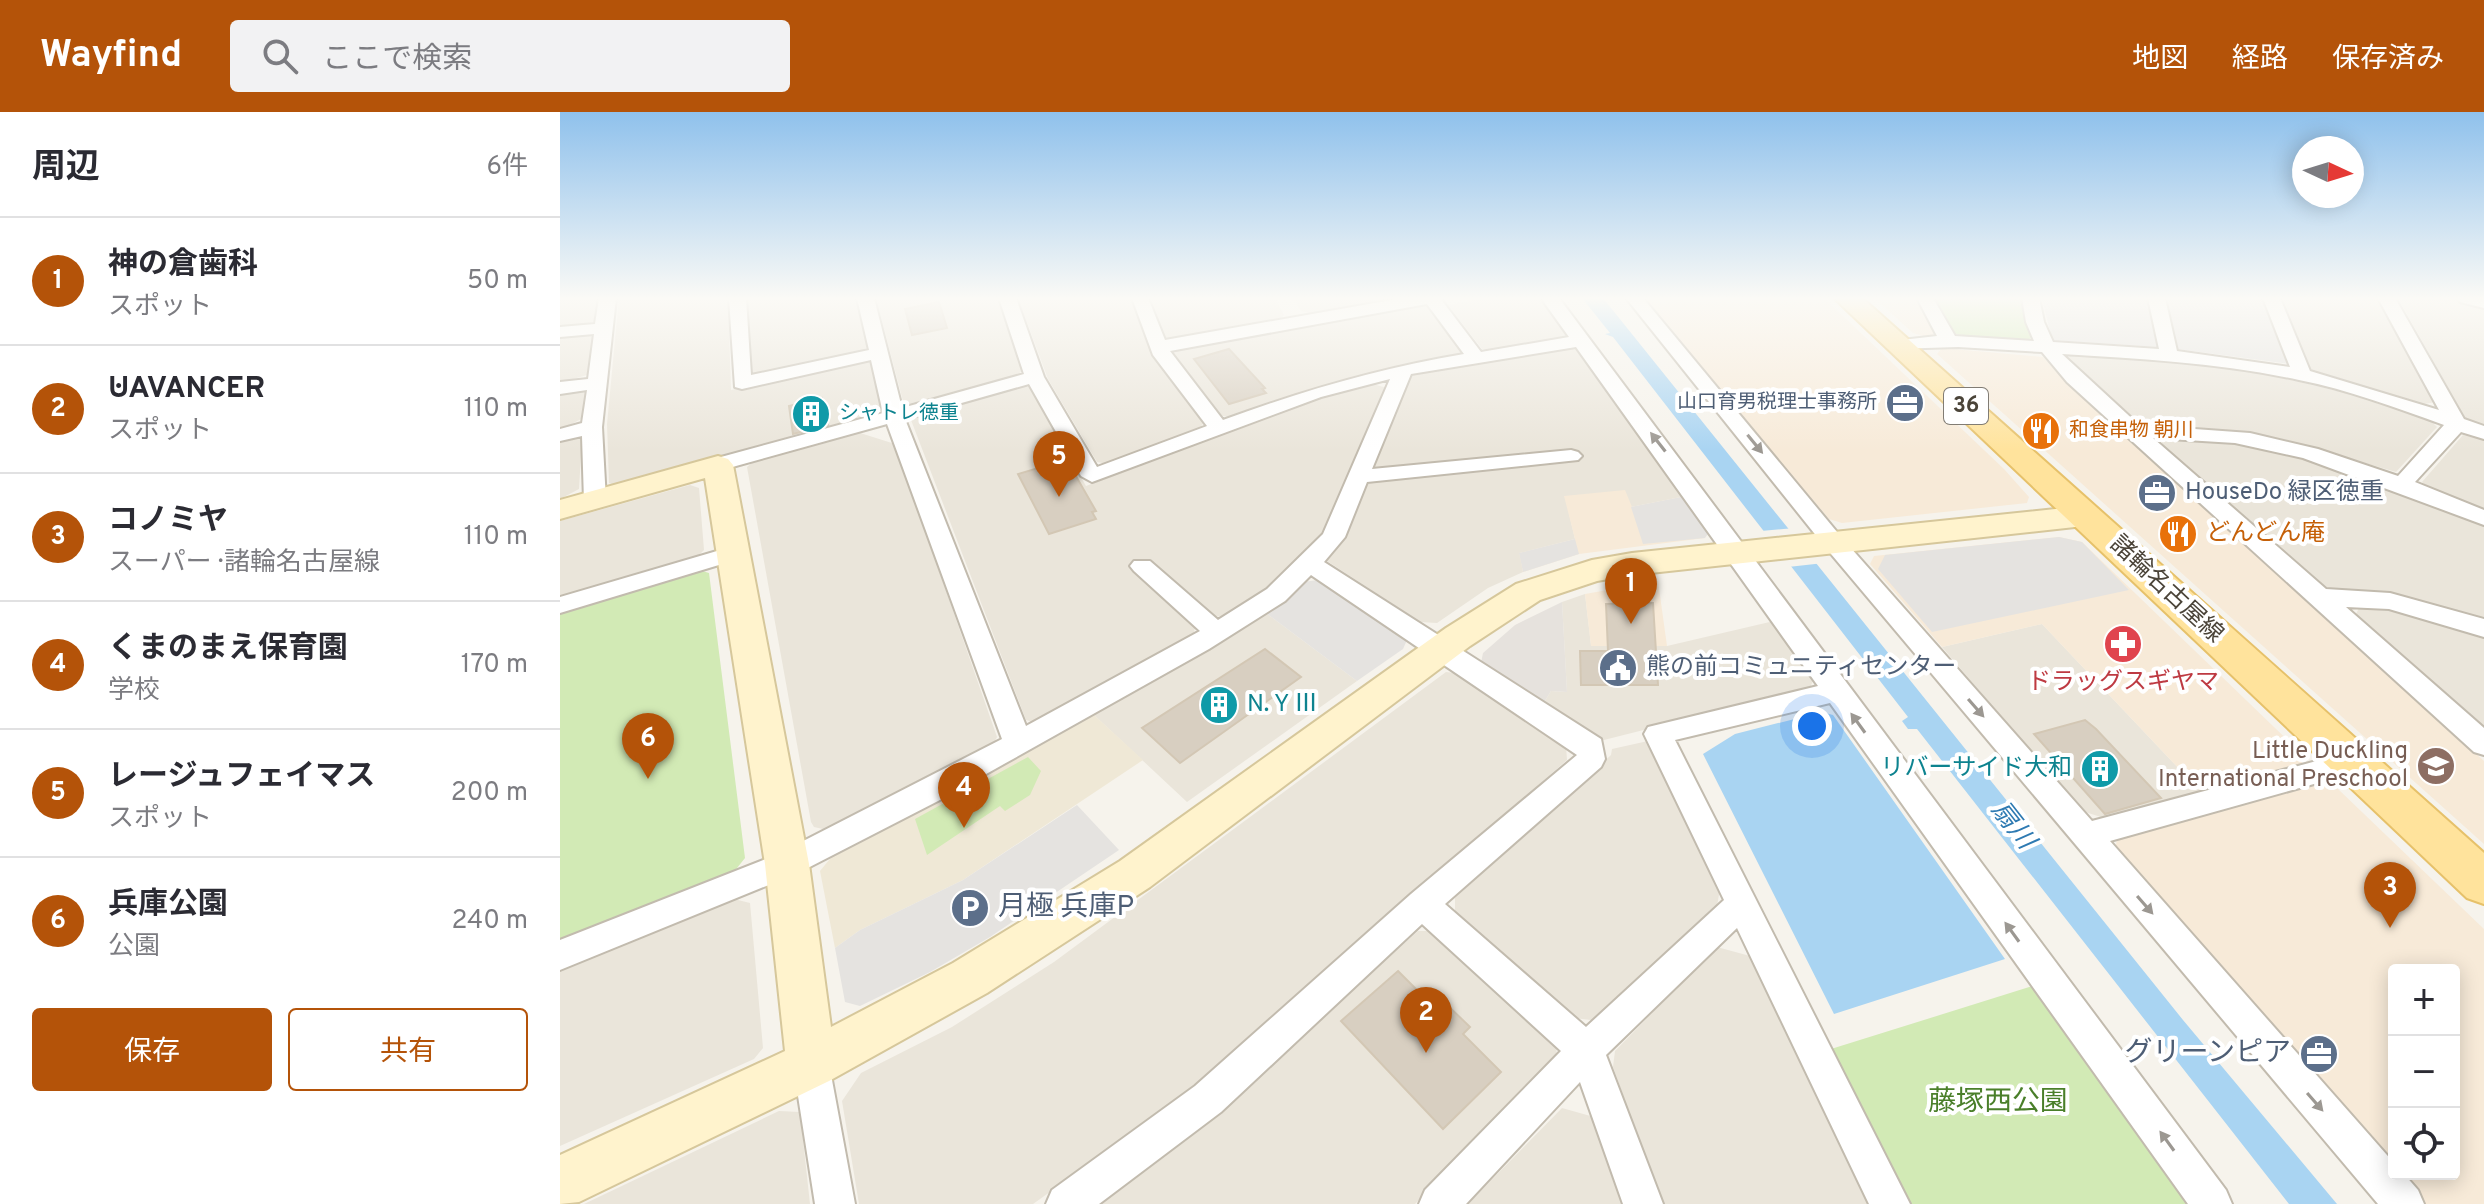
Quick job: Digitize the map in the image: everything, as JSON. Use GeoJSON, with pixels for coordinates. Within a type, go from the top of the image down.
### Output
{"type":"FeatureCollection","features":[{"type":"Feature","properties":{"kind":"main road","name":"諸輪名古屋線"},"geometry":{"type":"LineString","coordinates":[[1903,349],[2484,883]]}},
{"type":"Feature","properties":{"kind":"street"},"geometry":{"type":"LineString","coordinates":[[595,501],[592,427],[602,349]]}},
{"type":"Feature","properties":{"kind":"street"},"geometry":{"type":"LineString","coordinates":[[740,349],[742,383],[880,353]]}},
{"type":"Feature","properties":{"kind":"street"},"geometry":{"type":"LineString","coordinates":[[879,349],[894,416],[1018,743]]}},
{"type":"Feature","properties":{"kind":"street"},"geometry":{"type":"LineString","coordinates":[[1025,349],[1034,377],[1092,476],[1314,393],[1403,370],[1531,349]]}},
{"type":"Feature","properties":{"kind":"street"},"geometry":{"type":"LineString","coordinates":[[1160,349],[1219,428]]}},
{"type":"Feature","properties":{"kind":"street"},"geometry":{"type":"LineString","coordinates":[[1469,349],[1476,358]]}},
{"type":"Feature","properties":{"kind":"street"},"geometry":{"type":"LineString","coordinates":[[1587,349],[1752,550],[1835,692],[2212,1204]]}},
{"type":"Feature","properties":{"kind":"street"},"geometry":{"type":"LineString","coordinates":[[1673,349],[1822,544],[2085,835],[2404,1204]]}},
{"type":"Feature","properties":{"kind":"street"},"geometry":{"type":"LineString","coordinates":[[2047,349],[2132,431],[2484,744]]}},
{"type":"Feature","properties":{"kind":"street"},"geometry":{"type":"LineString","coordinates":[[2075,349],[2169,355],[2302,374],[2484,433]]}},
{"type":"Feature","properties":{"kind":"street"},"geometry":{"type":"LineString","coordinates":[[2168,349],[2169,355]]}},
{"type":"Feature","properties":{"kind":"street"},"geometry":{"type":"LineString","coordinates":[[2292,349],[2302,374]]}},
{"type":"Feature","properties":{"kind":"street"},"geometry":{"type":"LineString","coordinates":[[2415,349],[2457,424]]}},
{"type":"Feature","properties":{"kind":"street"},"geometry":{"type":"LineString","coordinates":[[560,955],[787,864],[1018,743],[1276,595],[1333,537],[1403,370]]}},
{"type":"Feature","properties":{"kind":"street"},"geometry":{"type":"LineString","coordinates":[[560,510],[1034,377]]}},
{"type":"Feature","properties":{"kind":"street"},"geometry":{"type":"LineString","coordinates":[[560,388],[598,383]]}},
{"type":"Feature","properties":{"kind":"street"},"geometry":{"type":"LineString","coordinates":[[2402,484],[2457,424]]}},
{"type":"Feature","properties":{"kind":"street"},"geometry":{"type":"LineString","coordinates":[[560,435],[592,427]]}},
{"type":"Feature","properties":{"kind":"street"},"geometry":{"type":"LineString","coordinates":[[2132,431],[2247,438],[2331,458],[2484,518]]}},
{"type":"Feature","properties":{"kind":"street"},"geometry":{"type":"LineString","coordinates":[[1356,477],[1571,456]]}},
{"type":"Feature","properties":{"kind":"street"},"geometry":{"type":"LineString","coordinates":[[718,465],[787,864],[811,1064],[835,1204]]}},
{"type":"Feature","properties":{"kind":"street"},"geometry":{"type":"LineString","coordinates":[[560,1183],[811,1064],[970,978],[1135,874],[1441,649],[1528,592],[1555,582],[1632,564],[2084,516]]}},
{"type":"Feature","properties":{"kind":"street"},"geometry":{"type":"LineString","coordinates":[[560,605],[734,553]]}},
{"type":"Feature","properties":{"kind":"street"},"geometry":{"type":"LineString","coordinates":[[1066,1204],[1208,1099],[1422,904],[1591,759],[1591,747],[1309,563]]}},
{"type":"Feature","properties":{"kind":"street"},"geometry":{"type":"LineString","coordinates":[[1142,566],[1216,632]]}},
{"type":"Feature","properties":{"kind":"street"},"geometry":{"type":"LineString","coordinates":[[2317,597],[2390,601],[2484,628]]}},
{"type":"Feature","properties":{"kind":"street"},"geometry":{"type":"LineString","coordinates":[[1835,692],[1658,734],[1890,1204]]}},
{"type":"Feature","properties":{"kind":"street"},"geometry":{"type":"LineString","coordinates":[[2085,835],[2354,762]]}},
{"type":"Feature","properties":{"kind":"street"},"geometry":{"type":"LineString","coordinates":[[1422,904],[1586,1050],[1643,1204]]}},
{"type":"Feature","properties":{"kind":"street"},"geometry":{"type":"LineString","coordinates":[[1439,1204],[1586,1050],[1740,905]]}},
{"type":"Feature","properties":{"kind":"shaded area"},"geometry":{"type":"Polygon","coordinates":[[[560,349],[593,349],[590,374],[560,383],[560,349]]]}},
{"type":"Feature","properties":{"kind":"shaded area"},"geometry":{"type":"Polygon","coordinates":[[[614,349],[730,349],[731,390],[858,361],[872,362],[882,409],[867,419],[614,485],[609,483],[607,424],[614,349]]]}},
{"type":"Feature","properties":{"kind":"shaded area"},"geometry":{"type":"Polygon","coordinates":[[[750,349],[864,349],[856,353],[752,376],[750,349]]]}},
{"type":"Feature","properties":{"kind":"shaded area"},"geometry":{"type":"Polygon","coordinates":[[[889,349],[1016,349],[1023,370],[1015,377],[904,405],[889,349]]]}},
{"type":"Feature","properties":{"kind":"shaded area"},"geometry":{"type":"Polygon","coordinates":[[[1037,349],[1151,349],[1154,359],[1204,422],[1199,430],[1108,464],[1097,462],[1048,379],[1037,349]]]}},
{"type":"Feature","properties":{"kind":"shaded area"},"geometry":{"type":"Polygon","coordinates":[[[1178,349],[1463,351],[1457,357],[1402,365],[1310,389],[1235,417],[1222,416],[1172,353],[1178,349]]]}},
{"type":"Feature","properties":{"kind":"shaded area"},"geometry":{"type":"Polygon","coordinates":[[[1565,349],[1581,351],[1686,496],[1631,507],[1565,496],[1575,539],[1520,553],[1523,572],[1488,588],[1437,623],[1420,622],[1324,559],[1344,538],[1367,481],[1580,458],[1577,451],[1368,474],[1409,377],[1417,373],[1565,349]]]}},
{"type":"Feature","properties":{"kind":"shaded area"},"geometry":{"type":"Polygon","coordinates":[[[1685,349],[1878,349],[2004,469],[2029,497],[2027,503],[1842,523],[1829,519],[1685,349]]]}},
{"type":"Feature","properties":{"kind":"shaded area"},"geometry":{"type":"Polygon","coordinates":[[[1941,349],[1953,349],[2043,357],[2068,384],[2484,761],[2484,844],[1937,354],[1941,349]]]}},
{"type":"Feature","properties":{"kind":"shaded area"},"geometry":{"type":"Polygon","coordinates":[[[2177,349],[2284,349],[2289,364],[2177,349]]]}},
{"type":"Feature","properties":{"kind":"shaded area"},"geometry":{"type":"Polygon","coordinates":[[[2298,349],[2407,349],[2436,402],[2418,405],[2305,368],[2298,349]]]}},
{"type":"Feature","properties":{"kind":"shaded area"},"geometry":{"type":"Polygon","coordinates":[[[2426,349],[2484,349],[2484,426],[2465,418],[2426,349]]]}},
{"type":"Feature","properties":{"kind":"shaded area"},"geometry":{"type":"Polygon","coordinates":[[[2069,356],[2171,361],[2257,372],[2367,398],[2430,420],[2437,427],[2396,472],[2282,439],[2242,432],[2144,425],[2132,422],[2066,359],[2069,356]]]}},
{"type":"Feature","properties":{"kind":"shaded area"},"geometry":{"type":"Polygon","coordinates":[[[1373,384],[1387,388],[1320,539],[1309,552],[1255,599],[1227,616],[1207,617],[1145,560],[1134,567],[1196,625],[1193,635],[1036,723],[1026,720],[911,420],[918,413],[1020,386],[1030,387],[1086,486],[1319,397],[1373,384]]]}},
{"type":"Feature","properties":{"kind":"shaded area"},"geometry":{"type":"Polygon","coordinates":[[[577,390],[588,393],[585,417],[560,430],[560,392],[577,390]]]}},
{"type":"Feature","properties":{"kind":"shaded area"},"geometry":{"type":"Polygon","coordinates":[[[857,432],[895,444],[997,737],[993,745],[832,831],[814,827],[811,822],[747,467],[755,460],[857,432]]]}},
{"type":"Feature","properties":{"kind":"shaded area"},"geometry":{"type":"Polygon","coordinates":[[[2463,435],[2484,440],[2484,511],[2429,489],[2422,482],[2463,435]]]}},
{"type":"Feature","properties":{"kind":"shaded area"},"geometry":{"type":"Polygon","coordinates":[[[573,437],[582,439],[579,489],[560,499],[560,440],[573,437]]]}},
{"type":"Feature","properties":{"kind":"shaded area"},"geometry":{"type":"Polygon","coordinates":[[[2165,438],[2241,443],[2297,454],[2484,524],[2484,620],[2416,599],[2331,589],[2315,583],[2160,446],[2165,438]]]}},
{"type":"Feature","properties":{"kind":"shaded area"},"geometry":{"type":"Polygon","coordinates":[[[690,485],[699,488],[704,550],[696,558],[560,598],[560,521],[690,485]]]}},
{"type":"Feature","properties":{"kind":"shaded area"},"geometry":{"type":"Polygon","coordinates":[[[1625,490],[1632,507],[1686,496],[1705,538],[1579,554],[1523,572],[1519,553],[1575,539],[1564,496],[1625,490]]]}},
{"type":"Feature","properties":{"kind":"shaded area"},"geometry":{"type":"Polygon","coordinates":[[[1686,496],[1710,531],[1705,538],[1643,544],[1631,507],[1686,496]]]}},
{"type":"Feature","properties":{"kind":"shaded area"},"geometry":{"type":"Polygon","coordinates":[[[2059,537],[2082,542],[2302,754],[2302,764],[2200,791],[2042,624],[1942,647],[1870,564],[1874,556],[2059,537]]]}},
{"type":"Feature","properties":{"kind":"shaded area"},"geometry":{"type":"Polygon","coordinates":[[[2059,537],[2082,542],[2129,590],[1932,632],[1878,569],[1885,555],[2059,537]]]}},
{"type":"Feature","properties":{"kind":"shaded area"},"geometry":{"type":"Polygon","coordinates":[[[1575,539],[1579,554],[1523,572],[1519,553],[1575,539]]]}},
{"type":"Feature","properties":{"kind":"shaded area"},"geometry":{"type":"Polygon","coordinates":[[[1318,580],[1407,640],[1403,649],[1357,681],[1266,613],[1303,582],[1318,580]]]}},
{"type":"Feature","properties":{"kind":"shaded area"},"geometry":{"type":"Polygon","coordinates":[[[1658,581],[1667,646],[1591,646],[1585,594],[1658,581]]]}},
{"type":"Feature","properties":{"kind":"shaded area"},"geometry":{"type":"Polygon","coordinates":[[[1585,594],[1591,645],[1667,646],[1774,621],[1814,678],[1810,688],[1600,741],[1543,704],[1551,691],[1567,692],[1562,602],[1585,594]]]}},
{"type":"Feature","properties":{"kind":"shaded area"},"geometry":{"type":"Polygon","coordinates":[[[1562,602],[1567,692],[1551,691],[1543,704],[1481,663],[1483,653],[1515,625],[1562,602]]]}},
{"type":"Feature","properties":{"kind":"shaded area"},"geometry":{"type":"Polygon","coordinates":[[[2359,608],[2408,613],[2484,636],[2484,733],[2354,618],[2359,608]]]}},
{"type":"Feature","properties":{"kind":"shaded area"},"geometry":{"type":"Polygon","coordinates":[[[1266,613],[1357,681],[1187,802],[1094,715],[1266,613]]]}},
{"type":"Feature","properties":{"kind":"shaded area"},"geometry":{"type":"Polygon","coordinates":[[[2042,624],[2200,791],[2104,818],[2082,811],[1942,647],[2042,624]]]}},
{"type":"Feature","properties":{"kind":"shaded area"},"geometry":{"type":"Polygon","coordinates":[[[1446,672],[1455,673],[1566,746],[1567,760],[1186,1095],[1033,1204],[859,1204],[842,1101],[861,1073],[952,1027],[1054,962],[1446,672]]]}},
{"type":"Feature","properties":{"kind":"shaded area"},"geometry":{"type":"Polygon","coordinates":[[[1094,715],[1143,760],[963,880],[860,930],[835,948],[820,871],[834,854],[933,804],[1094,715]]]}},
{"type":"Feature","properties":{"kind":"shaded area"},"geometry":{"type":"Polygon","coordinates":[[[1648,741],[1720,889],[1717,906],[1599,1021],[1574,1018],[1455,911],[1455,898],[1611,755],[1612,749],[1648,741]]]}},
{"type":"Feature","properties":{"kind":"shaded area"},"geometry":{"type":"Polygon","coordinates":[[[2319,782],[2338,789],[2484,929],[2484,1204],[2425,1204],[2403,1180],[2460,1180],[2460,964],[2388,964],[2388,1163],[2115,851],[2117,839],[2319,782]]]}},
{"type":"Feature","properties":{"kind":"shaded area","name":"月極 兵庫P"},"geometry":{"type":"Polygon","coordinates":[[[1077,805],[1119,850],[990,937],[930,972],[860,1006],[845,1002],[835,948],[860,930],[963,880],[1077,805]]]}},
{"type":"Feature","properties":{"kind":"shaded area"},"geometry":{"type":"Polygon","coordinates":[[[730,898],[750,903],[763,1048],[754,1059],[560,1146],[560,967],[730,898]]]}},
{"type":"Feature","properties":{"kind":"shaded area"},"geometry":{"type":"Polygon","coordinates":[[[1418,931],[1433,931],[1557,1043],[1556,1063],[1415,1204],[1098,1204],[1195,1130],[1418,931]]]}},
{"type":"Feature","properties":{"kind":"shaded area"},"geometry":{"type":"Polygon","coordinates":[[[1717,947],[1750,956],[1868,1204],[1662,1204],[1613,1067],[1615,1051],[1717,947]]]}},
{"type":"Feature","properties":{"kind":"shaded area"},"geometry":{"type":"Polygon","coordinates":[[[1562,1108],[1594,1117],[1624,1204],[1468,1204],[1562,1108]]]}},
{"type":"Feature","properties":{"kind":"shaded area"},"geometry":{"type":"Polygon","coordinates":[[[779,1111],[800,1112],[810,1204],[584,1204],[779,1111]]]}},
{"type":"Feature","properties":{"kind":"green space"},"geometry":{"type":"Polygon","coordinates":[[[699,570],[709,573],[745,858],[733,873],[560,943],[560,611],[699,570]]]}},
{"type":"Feature","properties":{"kind":"green space"},"geometry":{"type":"Polygon","coordinates":[[[1028,757],[1041,771],[1030,795],[1005,811],[1000,806],[927,855],[915,819],[1028,757]]]}},
{"type":"Feature","properties":{"kind":"green space","name":"藤塚西公園"},"geometry":{"type":"Polygon","coordinates":[[[2036,985],[2194,1204],[1908,1204],[1831,1049],[2036,985]]]}},
{"type":"Feature","properties":{"kind":"water","name":"扇川"},"geometry":{"type":"Polygon","coordinates":[[[1622,349],[1644,349],[2183,1020],[2337,1204],[2289,1204],[1917,729],[1908,729],[1902,721],[1908,717],[1622,349]]]}},
{"type":"Feature","properties":{"kind":"water"},"geometry":{"type":"Polygon","coordinates":[[[1822,712],[1833,715],[2005,959],[1834,1014],[1703,754],[1735,734],[1822,712]]]}},
{"type":"Feature","properties":{"kind":"pier"},"geometry":{"type":"Polygon","coordinates":[[[1795,528],[1824,563],[1788,567],[1761,531],[1795,528]]]}},
{"type":"Feature","properties":{"kind":"building"},"geometry":{"type":"Polygon","coordinates":[[[1229,349],[1265,388],[1262,389],[1266,393],[1229,404],[1194,359],[1229,349]]]}},
{"type":"Feature","properties":{"kind":"building","name":"シャトレ徳重"},"geometry":{"type":"Polygon","coordinates":[[[822,398],[828,425],[793,434],[789,406],[822,398]]]}},
{"type":"Feature","properties":{"kind":"building"},"geometry":{"type":"Polygon","coordinates":[[[1062,461],[1065,466],[1069,464],[1096,511],[1092,512],[1096,519],[1049,534],[1018,474],[1062,461]]]}},
{"type":"Feature","properties":{"kind":"building"},"geometry":{"type":"Polygon","coordinates":[[[1653,603],[1658,685],[1581,685],[1580,651],[1608,651],[1606,604],[1653,603]]]}},
{"type":"Feature","properties":{"kind":"building","name":"N. Y Ⅲ"},"geometry":{"type":"Polygon","coordinates":[[[1265,649],[1301,677],[1180,763],[1142,728],[1265,649]]]}},
{"type":"Feature","properties":{"kind":"building","name":"リバーサイド大和"},"geometry":{"type":"Polygon","coordinates":[[[2085,720],[2161,798],[2105,814],[2034,734],[2085,720]]]}},
{"type":"Feature","properties":{"kind":"building"},"geometry":{"type":"Polygon","coordinates":[[[1398,971],[1433,1006],[1441,999],[1470,1027],[1463,1034],[1501,1072],[1443,1129],[1341,1021],[1398,971]]]}},
{"type":"Feature","properties":{"kind":"place","name":"山口育男税理士事務所"},"geometry":{"type":"Point","coordinates":[1905,403]}},
{"type":"Feature","properties":{"kind":"place","name":"シャトレ徳重"},"geometry":{"type":"Point","coordinates":[811,414]}},
{"type":"Feature","properties":{"kind":"place","name":"和食串物 朝川"},"geometry":{"type":"Point","coordinates":[2041,431]}},
{"type":"Feature","properties":{"kind":"place","name":"HouseDo 緑区徳重"},"geometry":{"type":"Point","coordinates":[2157,493]}},
{"type":"Feature","properties":{"kind":"place","name":"レージュフェイマス"},"geometry":{"type":"Point","coordinates":[1059,497]}},
{"type":"Feature","properties":{"kind":"place","name":"どんどん庵"},"geometry":{"type":"Point","coordinates":[2178,534]}},
{"type":"Feature","properties":{"kind":"place","name":"神の倉歯科"},"geometry":{"type":"Point","coordinates":[1631,624]}},
{"type":"Feature","properties":{"kind":"place","name":"ドラッグスギヤマ"},"geometry":{"type":"Point","coordinates":[2123,644]}},
{"type":"Feature","properties":{"kind":"place","name":"熊の前コミュニティセンター"},"geometry":{"type":"Point","coordinates":[1618,668]}},
{"type":"Feature","properties":{"kind":"place","name":"N. Y Ⅲ"},"geometry":{"type":"Point","coordinates":[1219,705]}},
{"type":"Feature","properties":{"kind":"place","name":"Little Duckling International Preschool"},"geometry":{"type":"Point","coordinates":[2436,766]}},
{"type":"Feature","properties":{"kind":"place","name":"リバーサイド大和"},"geometry":{"type":"Point","coordinates":[2100,769]}},
{"type":"Feature","properties":{"kind":"place","name":"兵庫公園"},"geometry":{"type":"Point","coordinates":[648,779]}},
{"type":"Feature","properties":{"kind":"place","name":"くまのまえ保育園"},"geometry":{"type":"Point","coordinates":[964,828]}},
{"type":"Feature","properties":{"kind":"place","name":"月極 兵庫P"},"geometry":{"type":"Point","coordinates":[970,908]}},
{"type":"Feature","properties":{"kind":"place","name":"コノミヤ"},"geometry":{"type":"Point","coordinates":[2390,928]}},
{"type":"Feature","properties":{"kind":"place","name":"U·AVANCER"},"geometry":{"type":"Point","coordinates":[1426,1053]}},
{"type":"Feature","properties":{"kind":"place","name":"グリーンピア"},"geometry":{"type":"Point","coordinates":[2319,1054]}}]}
